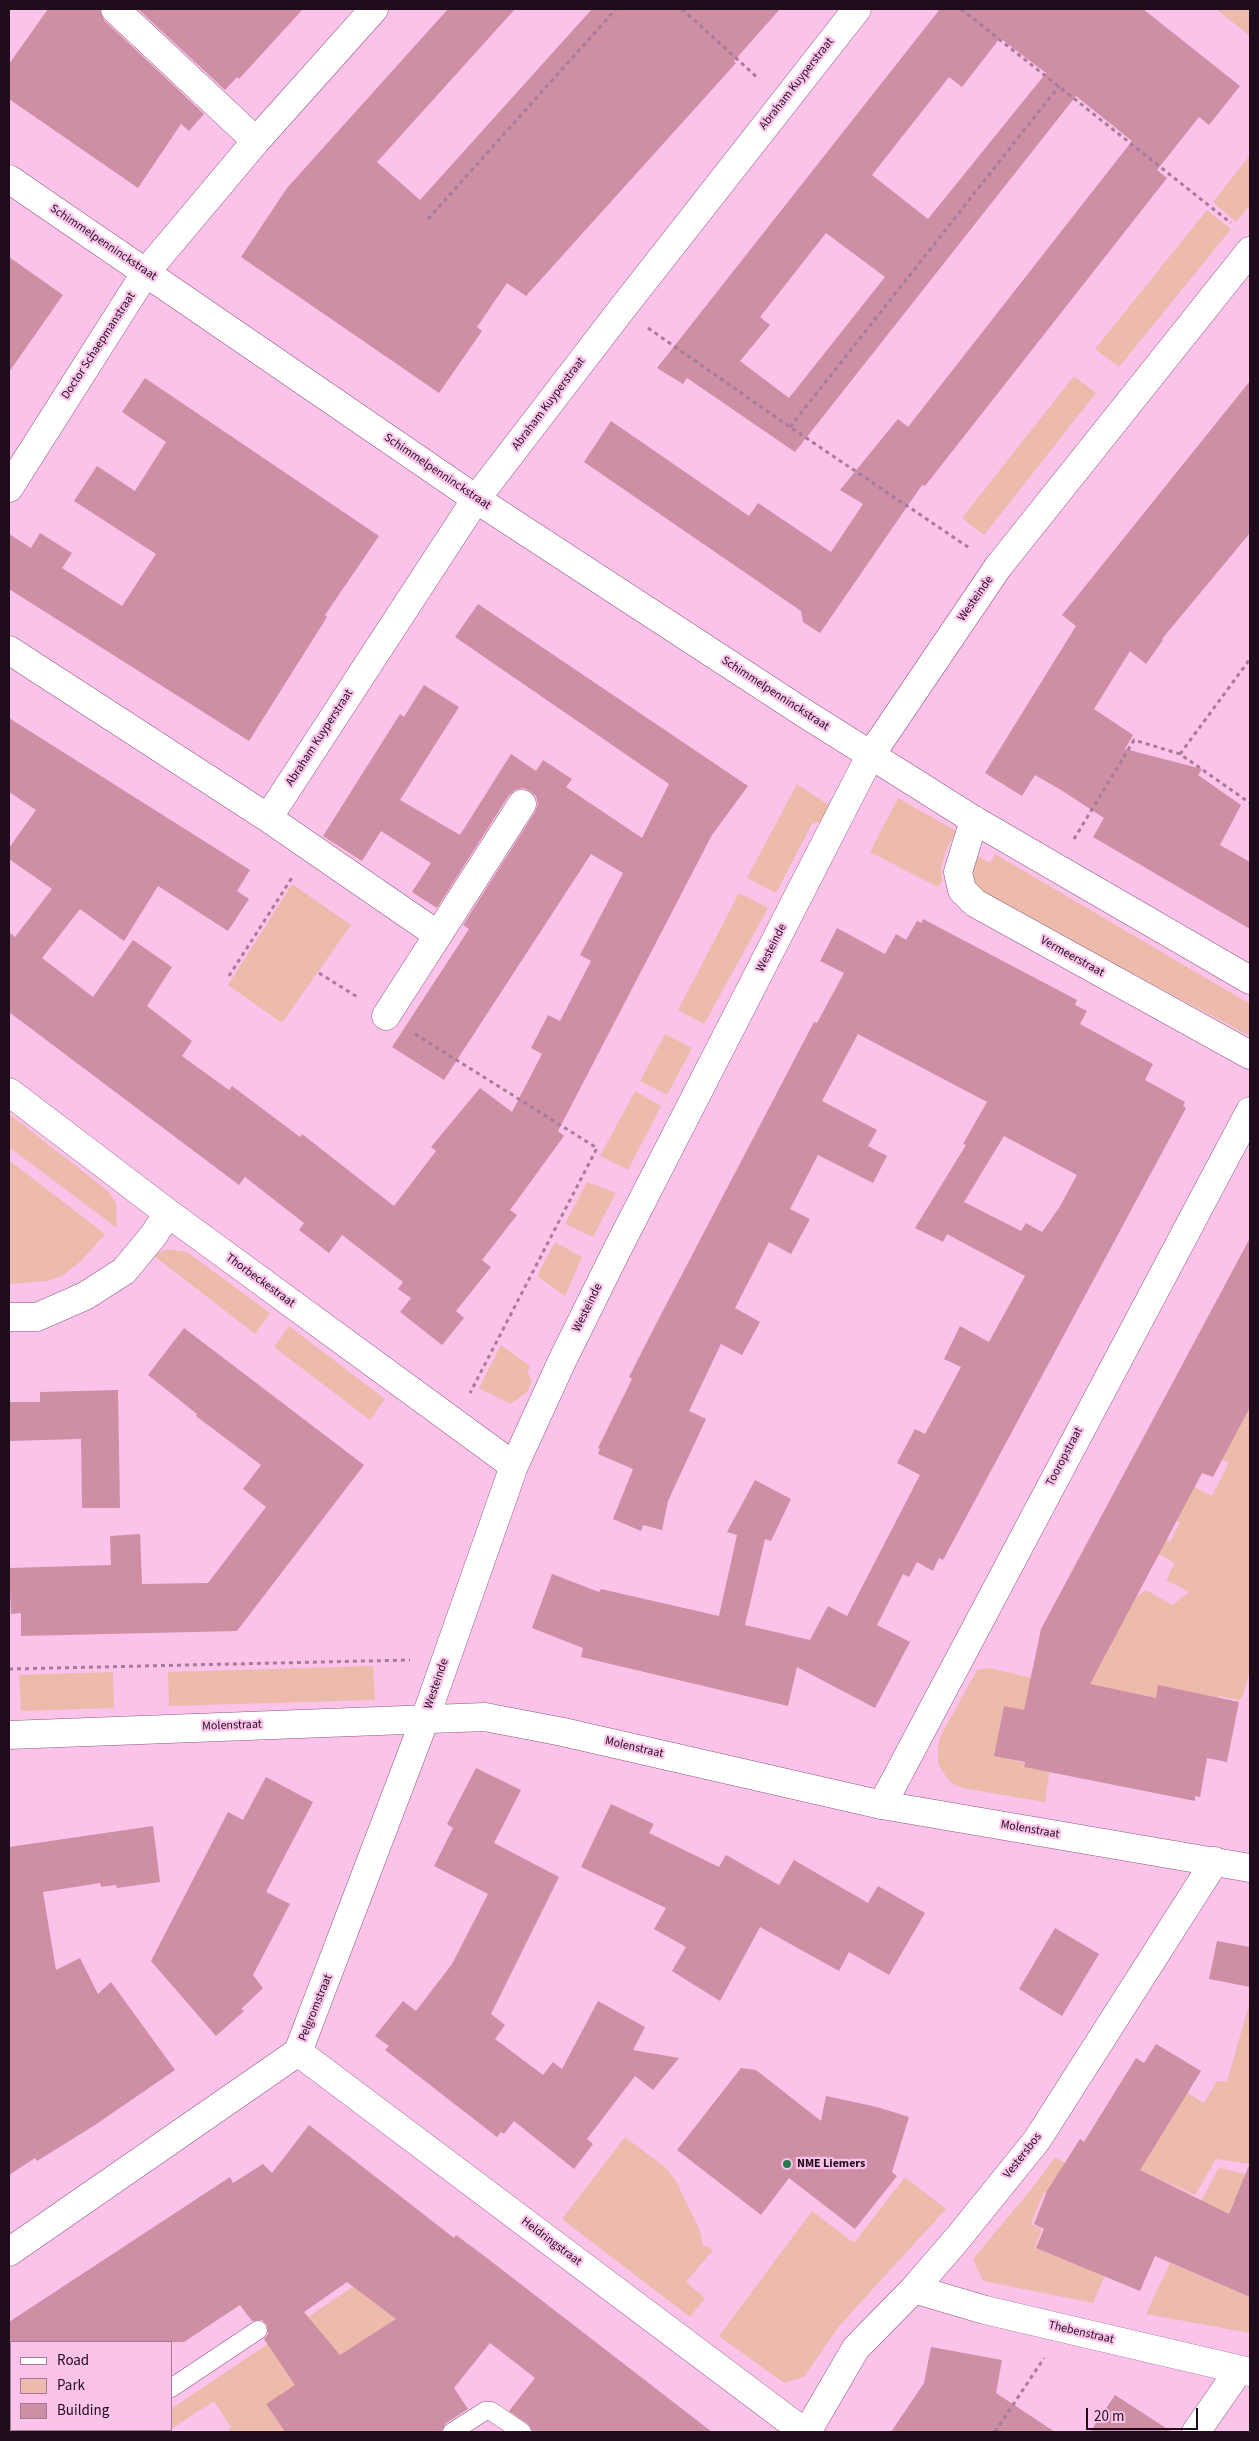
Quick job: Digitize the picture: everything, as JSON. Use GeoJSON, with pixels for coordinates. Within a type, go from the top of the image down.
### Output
{"type":"FeatureCollection","features":[{"type":"Feature","properties":{"kind":"street"},"geometry":{"type":"LineString","coordinates":[[115,9],[256,141]]}},
{"type":"Feature","properties":{"kind":"street","name":"Doctor Schaepmanstraat"},"geometry":{"type":"LineString","coordinates":[[9,488],[146,272],[256,141],[374,9]]}},
{"type":"Feature","properties":{"kind":"street","name":"Abraham Kuyperstraat"},"geometry":{"type":"LineString","coordinates":[[268,818],[476,499],[621,310],[857,9]]}},
{"type":"Feature","properties":{"kind":"street","name":"Schimmelpenninckstraat"},"geometry":{"type":"LineString","coordinates":[[9,179],[476,499],[870,756]]}},
{"type":"Feature","properties":{"kind":"street","name":"Westeinde"},"geometry":{"type":"LineString","coordinates":[[425,1719],[514,1466],[563,1359],[612,1258],[870,756],[998,567],[1250,251]]}},
{"type":"Feature","properties":{"kind":"street"},"geometry":{"type":"LineString","coordinates":[[9,650],[268,818],[438,936]]}},
{"type":"Feature","properties":{"kind":"street"},"geometry":{"type":"LineString","coordinates":[[870,756],[974,820],[1250,980]]}},
{"type":"Feature","properties":{"kind":"street"},"geometry":{"type":"LineString","coordinates":[[386,1016],[522,804]]}},
{"type":"Feature","properties":{"kind":"street","name":"Vermeerstraat"},"geometry":{"type":"LineString","coordinates":[[974,820],[958,872],[962,890],[975,903],[1250,1055]]}},
{"type":"Feature","properties":{"kind":"street","name":"Thorbeckestraat"},"geometry":{"type":"LineString","coordinates":[[9,1092],[168,1213],[514,1466]]}},
{"type":"Feature","properties":{"kind":"street","name":"Tooropstraat"},"geometry":{"type":"LineString","coordinates":[[882,1805],[1250,1111]]}},
{"type":"Feature","properties":{"kind":"street"},"geometry":{"type":"LineString","coordinates":[[9,1317],[37,1316],[85,1296],[124,1271],[168,1213]]}},
{"type":"Feature","properties":{"kind":"street","name":"Molenstraat"},"geometry":{"type":"LineString","coordinates":[[9,1734],[485,1717],[563,1732],[882,1805],[1250,1868]]}},
{"type":"Feature","properties":{"kind":"street","name":"Pelgromstraat"},"geometry":{"type":"LineString","coordinates":[[9,2252],[298,2052],[425,1719]]}},
{"type":"Feature","properties":{"kind":"street","name":"Vestersbos"},"geometry":{"type":"LineString","coordinates":[[806,2432],[856,2348],[914,2288],[958,2238],[1037,2140],[1215,1861]]}},
{"type":"Feature","properties":{"kind":"street","name":"Heldringstraat"},"geometry":{"type":"LineString","coordinates":[[298,2052],[806,2432]]}},
{"type":"Feature","properties":{"kind":"street","name":"Thebenstraat"},"geometry":{"type":"LineString","coordinates":[[914,2288],[985,2310],[1244,2371]]}},
{"type":"Feature","properties":{"kind":"street"},"geometry":{"type":"LineString","coordinates":[[1196,2432],[1244,2371]]}},
{"type":"Feature","properties":{"kind":"lane"},"geometry":{"type":"LineString","coordinates":[[172,2387],[258,2330]]}},
{"type":"Feature","properties":{"kind":"lane"},"geometry":{"type":"LineString","coordinates":[[452,2432],[485,2411],[491,2411],[522,2432]]}},
{"type":"Feature","properties":{"kind":"path"},"geometry":{"type":"LineString","coordinates":[[428,218],[616,9]]}},
{"type":"Feature","properties":{"kind":"path"},"geometry":{"type":"LineString","coordinates":[[682,9],[784,101]]}},
{"type":"Feature","properties":{"kind":"path"},"geometry":{"type":"LineString","coordinates":[[961,9],[1234,225]]}},
{"type":"Feature","properties":{"kind":"path"},"geometry":{"type":"LineString","coordinates":[[790,427],[1059,86]]}},
{"type":"Feature","properties":{"kind":"path"},"geometry":{"type":"LineString","coordinates":[[621,310],[998,567]]}},
{"type":"Feature","properties":{"kind":"path"},"geometry":{"type":"LineString","coordinates":[[1180,754],[1250,659]]}},
{"type":"Feature","properties":{"kind":"path"},"geometry":{"type":"LineString","coordinates":[[1057,867],[1134,740],[1180,754],[1250,803]]}},
{"type":"Feature","properties":{"kind":"path"},"geometry":{"type":"LineString","coordinates":[[229,976],[310,848]]}},
{"type":"Feature","properties":{"kind":"path"},"geometry":{"type":"LineString","coordinates":[[319,973],[597,1148],[454,1423]]}},
{"type":"Feature","properties":{"kind":"path"},"geometry":{"type":"LineString","coordinates":[[9,1669],[404,1659],[443,1667]]}},
{"type":"Feature","properties":{"kind":"path"},"geometry":{"type":"LineString","coordinates":[[995,2432],[1064,2329]]}},
{"type":"Feature","properties":{"kind":"green space"},"geometry":{"type":"Polygon","coordinates":[[[1216,9],[1250,9],[1250,36],[1216,9]]]}},
{"type":"Feature","properties":{"kind":"green space"},"geometry":{"type":"Polygon","coordinates":[[[1250,155],[1250,205],[1236,222],[1213,202],[1250,155]]]}},
{"type":"Feature","properties":{"kind":"green space"},"geometry":{"type":"Polygon","coordinates":[[[1207,210],[1231,229],[1119,367],[1095,349],[1207,210]]]}},
{"type":"Feature","properties":{"kind":"green space"},"geometry":{"type":"Polygon","coordinates":[[[1074,376],[1096,393],[984,535],[962,518],[1074,376]]]}},
{"type":"Feature","properties":{"kind":"green space"},"geometry":{"type":"Polygon","coordinates":[[[797,784],[830,806],[825,820],[812,824],[776,893],[747,878],[797,784]]]}},
{"type":"Feature","properties":{"kind":"green space"},"geometry":{"type":"Polygon","coordinates":[[[898,798],[956,831],[946,850],[941,869],[942,881],[938,887],[870,852],[898,798]]]}},
{"type":"Feature","properties":{"kind":"green space"},"geometry":{"type":"Polygon","coordinates":[[[973,853],[990,863],[995,854],[1250,1004],[1250,1036],[980,892],[969,879],[973,853]]]}},
{"type":"Feature","properties":{"kind":"green space"},"geometry":{"type":"Polygon","coordinates":[[[292,884],[351,925],[282,1023],[228,985],[292,884]]]}},
{"type":"Feature","properties":{"kind":"green space"},"geometry":{"type":"Polygon","coordinates":[[[739,893],[768,908],[704,1024],[678,1010],[739,893]]]}},
{"type":"Feature","properties":{"kind":"green space"},"geometry":{"type":"Polygon","coordinates":[[[665,1034],[692,1048],[667,1095],[640,1081],[665,1034]]]}},
{"type":"Feature","properties":{"kind":"green space"},"geometry":{"type":"Polygon","coordinates":[[[635,1091],[661,1106],[628,1170],[600,1156],[635,1091]]]}},
{"type":"Feature","properties":{"kind":"green space"},"geometry":{"type":"Polygon","coordinates":[[[9,1114],[108,1191],[116,1203],[117,1228],[9,1147],[9,1114]]]}},
{"type":"Feature","properties":{"kind":"green space"},"geometry":{"type":"Polygon","coordinates":[[[10,1161],[105,1234],[81,1261],[62,1276],[47,1281],[9,1284],[10,1161]]]}},
{"type":"Feature","properties":{"kind":"green space"},"geometry":{"type":"Polygon","coordinates":[[[587,1182],[616,1193],[593,1237],[565,1224],[587,1182]]]}},
{"type":"Feature","properties":{"kind":"green space"},"geometry":{"type":"Polygon","coordinates":[[[555,1242],[582,1257],[565,1296],[537,1276],[555,1242]]]}},
{"type":"Feature","properties":{"kind":"green space"},"geometry":{"type":"Polygon","coordinates":[[[168,1249],[187,1252],[270,1313],[255,1334],[153,1255],[168,1249]]]}},
{"type":"Feature","properties":{"kind":"green space"},"geometry":{"type":"Polygon","coordinates":[[[289,1326],[385,1399],[370,1420],[274,1347],[289,1326]]]}},
{"type":"Feature","properties":{"kind":"green space"},"geometry":{"type":"Polygon","coordinates":[[[501,1345],[530,1366],[527,1371],[532,1381],[527,1392],[511,1404],[479,1388],[501,1345]]]}},
{"type":"Feature","properties":{"kind":"green space"},"geometry":{"type":"Polygon","coordinates":[[[1244,1387],[1250,1390],[1250,1670],[1242,1698],[1239,1700],[1219,1696],[1206,1757],[1094,1736],[1022,1710],[1004,1706],[998,1737],[1015,1740],[1012,1760],[1024,1763],[1024,1767],[1045,1771],[1050,1768],[1045,1802],[962,1788],[949,1781],[938,1764],[938,1746],[941,1735],[977,1670],[989,1668],[1067,1686],[1113,1615],[1146,1590],[1172,1605],[1189,1592],[1166,1580],[1175,1563],[1143,1546],[1145,1529],[1170,1542],[1180,1523],[1156,1510],[1177,1478],[1212,1496],[1229,1463],[1194,1445],[1244,1387]]]}},
{"type":"Feature","properties":{"kind":"green space"},"geometry":{"type":"Polygon","coordinates":[[[373,1666],[375,1700],[169,1706],[168,1672],[373,1666]]]}},
{"type":"Feature","properties":{"kind":"green space"},"geometry":{"type":"Polygon","coordinates":[[[113,1672],[114,1708],[21,1711],[19,1675],[113,1672]]]}},
{"type":"Feature","properties":{"kind":"green space"},"geometry":{"type":"Polygon","coordinates":[[[1250,2001],[1250,2164],[1216,2159],[1195,2195],[1148,2174],[1046,2194],[1044,2192],[1031,2224],[1042,2229],[1033,2252],[1036,2248],[1105,2276],[1093,2303],[983,2281],[973,2259],[1033,2187],[1055,2157],[1065,2163],[1146,2133],[1158,2141],[1168,2125],[1175,2085],[1204,2103],[1217,2081],[1227,2082],[1250,2001]]]}},
{"type":"Feature","properties":{"kind":"green space"},"geometry":{"type":"Polygon","coordinates":[[[625,2137],[666,2168],[676,2181],[700,2231],[703,2246],[708,2246],[713,2250],[686,2282],[705,2298],[690,2317],[562,2219],[625,2137]]]}},
{"type":"Feature","properties":{"kind":"green space"},"geometry":{"type":"Polygon","coordinates":[[[1219,2168],[1250,2175],[1250,2197],[1244,2208],[1233,2203],[1223,2228],[1180,2239],[1219,2168]]]}},
{"type":"Feature","properties":{"kind":"green space"},"geometry":{"type":"Polygon","coordinates":[[[905,2177],[946,2209],[839,2326],[804,2377],[784,2383],[719,2336],[812,2211],[854,2243],[905,2177]]]}},
{"type":"Feature","properties":{"kind":"green space"},"geometry":{"type":"Polygon","coordinates":[[[1170,2263],[1250,2297],[1250,2333],[1146,2314],[1170,2263]]]}},
{"type":"Feature","properties":{"kind":"green space"},"geometry":{"type":"Polygon","coordinates":[[[354,2286],[453,2364],[266,2404],[285,2432],[230,2432],[228,2429],[231,2427],[214,2401],[172,2428],[172,2408],[354,2286]]]}},
{"type":"Feature","properties":{"kind":"building"},"geometry":{"type":"Polygon","coordinates":[[[48,9],[100,9],[104,20],[204,114],[189,131],[181,124],[138,188],[9,99],[9,64],[48,9]]]}},
{"type":"Feature","properties":{"kind":"building"},"geometry":{"type":"Polygon","coordinates":[[[138,9],[303,9],[239,79],[237,77],[225,90],[138,9]]]}},
{"type":"Feature","properties":{"kind":"building"},"geometry":{"type":"Polygon","coordinates":[[[448,9],[515,9],[377,162],[420,200],[592,9],[780,9],[734,61],[736,63],[526,296],[507,283],[477,327],[482,331],[439,393],[241,257],[287,188],[448,9]]]}},
{"type":"Feature","properties":{"kind":"building"},"geometry":{"type":"Polygon","coordinates":[[[940,9],[1143,9],[1240,86],[1209,125],[1199,117],[1157,170],[1167,178],[925,486],[922,485],[820,633],[803,622],[801,611],[584,462],[611,421],[749,516],[758,503],[831,552],[863,504],[840,490],[898,419],[908,427],[1132,141],[1076,96],[795,452],[687,378],[683,384],[657,368],[940,9]],[[1000,38],[962,87],[949,77],[872,175],[928,219],[1046,73],[1000,38]],[[826,233],[760,317],[770,325],[740,361],[789,398],[885,277],[826,233]]]}},
{"type":"Feature","properties":{"kind":"building"},"geometry":{"type":"Polygon","coordinates":[[[9,257],[63,295],[9,372],[9,257]]]}},
{"type":"Feature","properties":{"kind":"building"},"geometry":{"type":"Polygon","coordinates":[[[145,378],[379,536],[325,615],[327,617],[249,741],[9,589],[9,534],[31,548],[40,533],[72,553],[62,568],[122,606],[156,554],[74,501],[97,466],[135,491],[166,442],[122,412],[145,378]]]}},
{"type":"Feature","properties":{"kind":"building"},"geometry":{"type":"Polygon","coordinates":[[[1250,381],[1250,533],[1162,639],[1146,664],[1130,651],[1094,709],[1133,735],[1125,749],[1202,769],[1198,775],[1241,805],[1220,845],[1250,862],[1250,929],[1093,837],[1104,818],[1061,790],[1035,775],[1022,796],[985,773],[1076,626],[1062,615],[1250,381]]]}},
{"type":"Feature","properties":{"kind":"building"},"geometry":{"type":"Polygon","coordinates":[[[478,604],[748,786],[712,835],[558,1131],[564,1136],[510,1210],[517,1215],[482,1260],[491,1267],[456,1311],[464,1318],[442,1345],[400,1312],[411,1298],[398,1289],[403,1282],[342,1235],[329,1253],[299,1230],[304,1223],[245,1177],[239,1185],[9,1012],[9,932],[15,937],[52,889],[9,859],[9,848],[36,810],[9,792],[9,718],[250,870],[237,891],[249,899],[228,931],[158,886],[124,941],[80,909],[42,958],[93,997],[133,940],[172,967],[147,1006],[192,1041],[182,1056],[229,1090],[232,1086],[300,1137],[302,1134],[394,1206],[436,1151],[431,1147],[480,1088],[512,1112],[542,1054],[531,1048],[548,1015],[560,1021],[591,961],[580,955],[623,873],[591,854],[444,1080],[392,1047],[469,929],[463,925],[535,812],[538,804],[536,796],[523,788],[515,790],[509,795],[437,908],[412,892],[431,863],[381,831],[362,861],[323,836],[400,714],[404,717],[424,685],[459,707],[400,800],[460,835],[511,754],[536,771],[543,760],[572,779],[566,787],[642,838],[669,784],[455,637],[478,604]]]}},
{"type":"Feature","properties":{"kind":"building"},"geometry":{"type":"Polygon","coordinates":[[[923,919],[1077,1000],[1075,1005],[1087,1011],[1080,1024],[1153,1064],[1145,1080],[1185,1102],[1183,1106],[1186,1108],[943,1560],[939,1558],[933,1571],[917,1562],[909,1577],[903,1574],[877,1625],[910,1642],[875,1708],[797,1667],[788,1706],[581,1657],[583,1648],[532,1628],[552,1574],[599,1592],[601,1589],[719,1616],[737,1535],[727,1532],[755,1480],[791,1499],[771,1541],[765,1539],[745,1625],[810,1640],[828,1606],[847,1616],[920,1475],[897,1463],[915,1429],[925,1434],[961,1367],[944,1359],[960,1326],[989,1342],[1025,1276],[947,1234],[943,1242],[915,1228],[966,1145],[963,1144],[987,1102],[858,1034],[822,1101],[877,1130],[868,1146],[887,1156],[873,1183],[818,1155],[790,1209],[810,1219],[791,1254],[769,1242],[735,1308],[760,1322],[742,1355],[721,1344],[689,1411],[706,1419],[668,1501],[662,1530],[643,1525],[641,1531],[613,1519],[633,1469],[598,1454],[600,1449],[598,1448],[632,1379],[629,1377],[656,1324],[814,1022],[817,1023],[844,973],[820,961],[837,928],[885,954],[896,934],[906,940],[917,921],[922,923],[923,919]],[[1004,1136],[964,1202],[1021,1231],[1026,1223],[1042,1232],[1059,1208],[1077,1175],[1004,1136]]]}},
{"type":"Feature","properties":{"kind":"building"},"geometry":{"type":"Polygon","coordinates":[[[1250,1238],[1250,1407],[1213,1477],[1202,1473],[1090,1684],[1156,1698],[1158,1685],[1239,1702],[1227,1762],[1207,1758],[1200,1797],[1195,1796],[1195,1801],[1024,1767],[1025,1762],[994,1756],[1004,1706],[1024,1710],[1041,1629],[1250,1238]]]}},
{"type":"Feature","properties":{"kind":"building"},"geometry":{"type":"Polygon","coordinates":[[[184,1328],[364,1465],[237,1631],[21,1636],[21,1613],[11,1614],[9,1568],[111,1565],[110,1536],[140,1534],[142,1584],[208,1583],[266,1507],[243,1489],[261,1465],[196,1416],[197,1414],[148,1375],[184,1328]]]}},
{"type":"Feature","properties":{"kind":"building"},"geometry":{"type":"Polygon","coordinates":[[[118,1390],[120,1508],[82,1508],[81,1439],[9,1441],[9,1402],[40,1402],[40,1392],[118,1390]]]}},
{"type":"Feature","properties":{"kind":"building"},"geometry":{"type":"Polygon","coordinates":[[[476,1768],[521,1790],[494,1843],[559,1877],[491,2014],[505,2025],[495,2039],[543,2075],[553,2062],[562,2069],[598,2001],[645,2027],[633,2050],[679,2058],[653,2090],[635,2076],[587,2139],[593,2144],[574,2169],[514,2121],[504,2134],[501,2132],[497,2137],[385,2050],[389,2046],[375,2036],[403,2001],[416,2011],[452,1964],[488,1894],[434,1866],[453,1828],[447,1824],[476,1768]]]}},
{"type":"Feature","properties":{"kind":"building"},"geometry":{"type":"Polygon","coordinates":[[[266,1777],[313,1802],[266,1892],[290,1904],[253,1975],[263,1988],[241,2009],[244,2011],[216,2036],[151,1961],[228,1812],[243,1820],[266,1777]]]}},
{"type":"Feature","properties":{"kind":"building"},"geometry":{"type":"Polygon","coordinates":[[[611,1804],[654,1824],[649,1833],[719,1867],[726,1855],[779,1885],[794,1860],[868,1903],[878,1886],[925,1913],[889,1975],[849,1952],[839,1971],[760,1927],[720,2001],[672,1971],[686,1947],[654,1929],[666,1908],[581,1867],[611,1804]]]}},
{"type":"Feature","properties":{"kind":"building"},"geometry":{"type":"Polygon","coordinates":[[[153,1826],[160,1882],[117,1888],[116,1885],[101,1887],[100,1883],[43,1892],[56,1970],[80,1958],[98,1994],[111,1982],[175,2070],[95,2125],[37,2161],[35,2158],[9,2175],[9,1847],[153,1826]]]}},
{"type":"Feature","properties":{"kind":"building"},"geometry":{"type":"Polygon","coordinates":[[[1055,1928],[1099,1954],[1062,2016],[1019,1989],[1055,1928]]]}},
{"type":"Feature","properties":{"kind":"building"},"geometry":{"type":"Polygon","coordinates":[[[1217,1941],[1250,1947],[1250,1987],[1209,1979],[1217,1941]]]}},
{"type":"Feature","properties":{"kind":"building"},"geometry":{"type":"Polygon","coordinates":[[[1156,2044],[1201,2071],[1140,2170],[1229,2214],[1250,2163],[1250,2297],[1155,2256],[1140,2291],[1036,2248],[1044,2229],[1034,2224],[1047,2191],[1080,2139],[1084,2142],[1136,2058],[1144,2063],[1156,2044]]]}},
{"type":"Feature","properties":{"kind":"building"},"geometry":{"type":"Polygon","coordinates":[[[741,2068],[756,2070],[821,2121],[826,2096],[877,2107],[909,2117],[892,2172],[897,2176],[855,2229],[789,2178],[761,2215],[677,2150],[741,2068]]]}},
{"type":"Feature","properties":{"kind":"building"},"geometry":{"type":"Polygon","coordinates":[[[309,2125],[454,2238],[456,2235],[483,2255],[712,2432],[533,2432],[528,2424],[509,2411],[535,2378],[490,2343],[454,2388],[468,2409],[446,2423],[441,2432],[285,2432],[266,2404],[295,2385],[264,2339],[268,2334],[267,2325],[262,2320],[252,2321],[240,2305],[184,2342],[9,2342],[9,2322],[230,2177],[233,2183],[263,2164],[272,2173],[309,2125]],[[347,2282],[304,2312],[340,2355],[396,2319],[347,2282]]]}},
{"type":"Feature","properties":{"kind":"building"},"geometry":{"type":"Polygon","coordinates":[[[931,2347],[1002,2360],[996,2393],[1055,2432],[891,2432],[924,2383],[931,2347]]]}},
{"type":"Feature","properties":{"kind":"building"},"geometry":{"type":"Polygon","coordinates":[[[1115,2395],[1172,2432],[1090,2432],[1115,2395]]]}},
{"type":"Feature","properties":{"kind":"place","name":"NME Liemers"},"geometry":{"type":"Point","coordinates":[787,2164]}}]}
